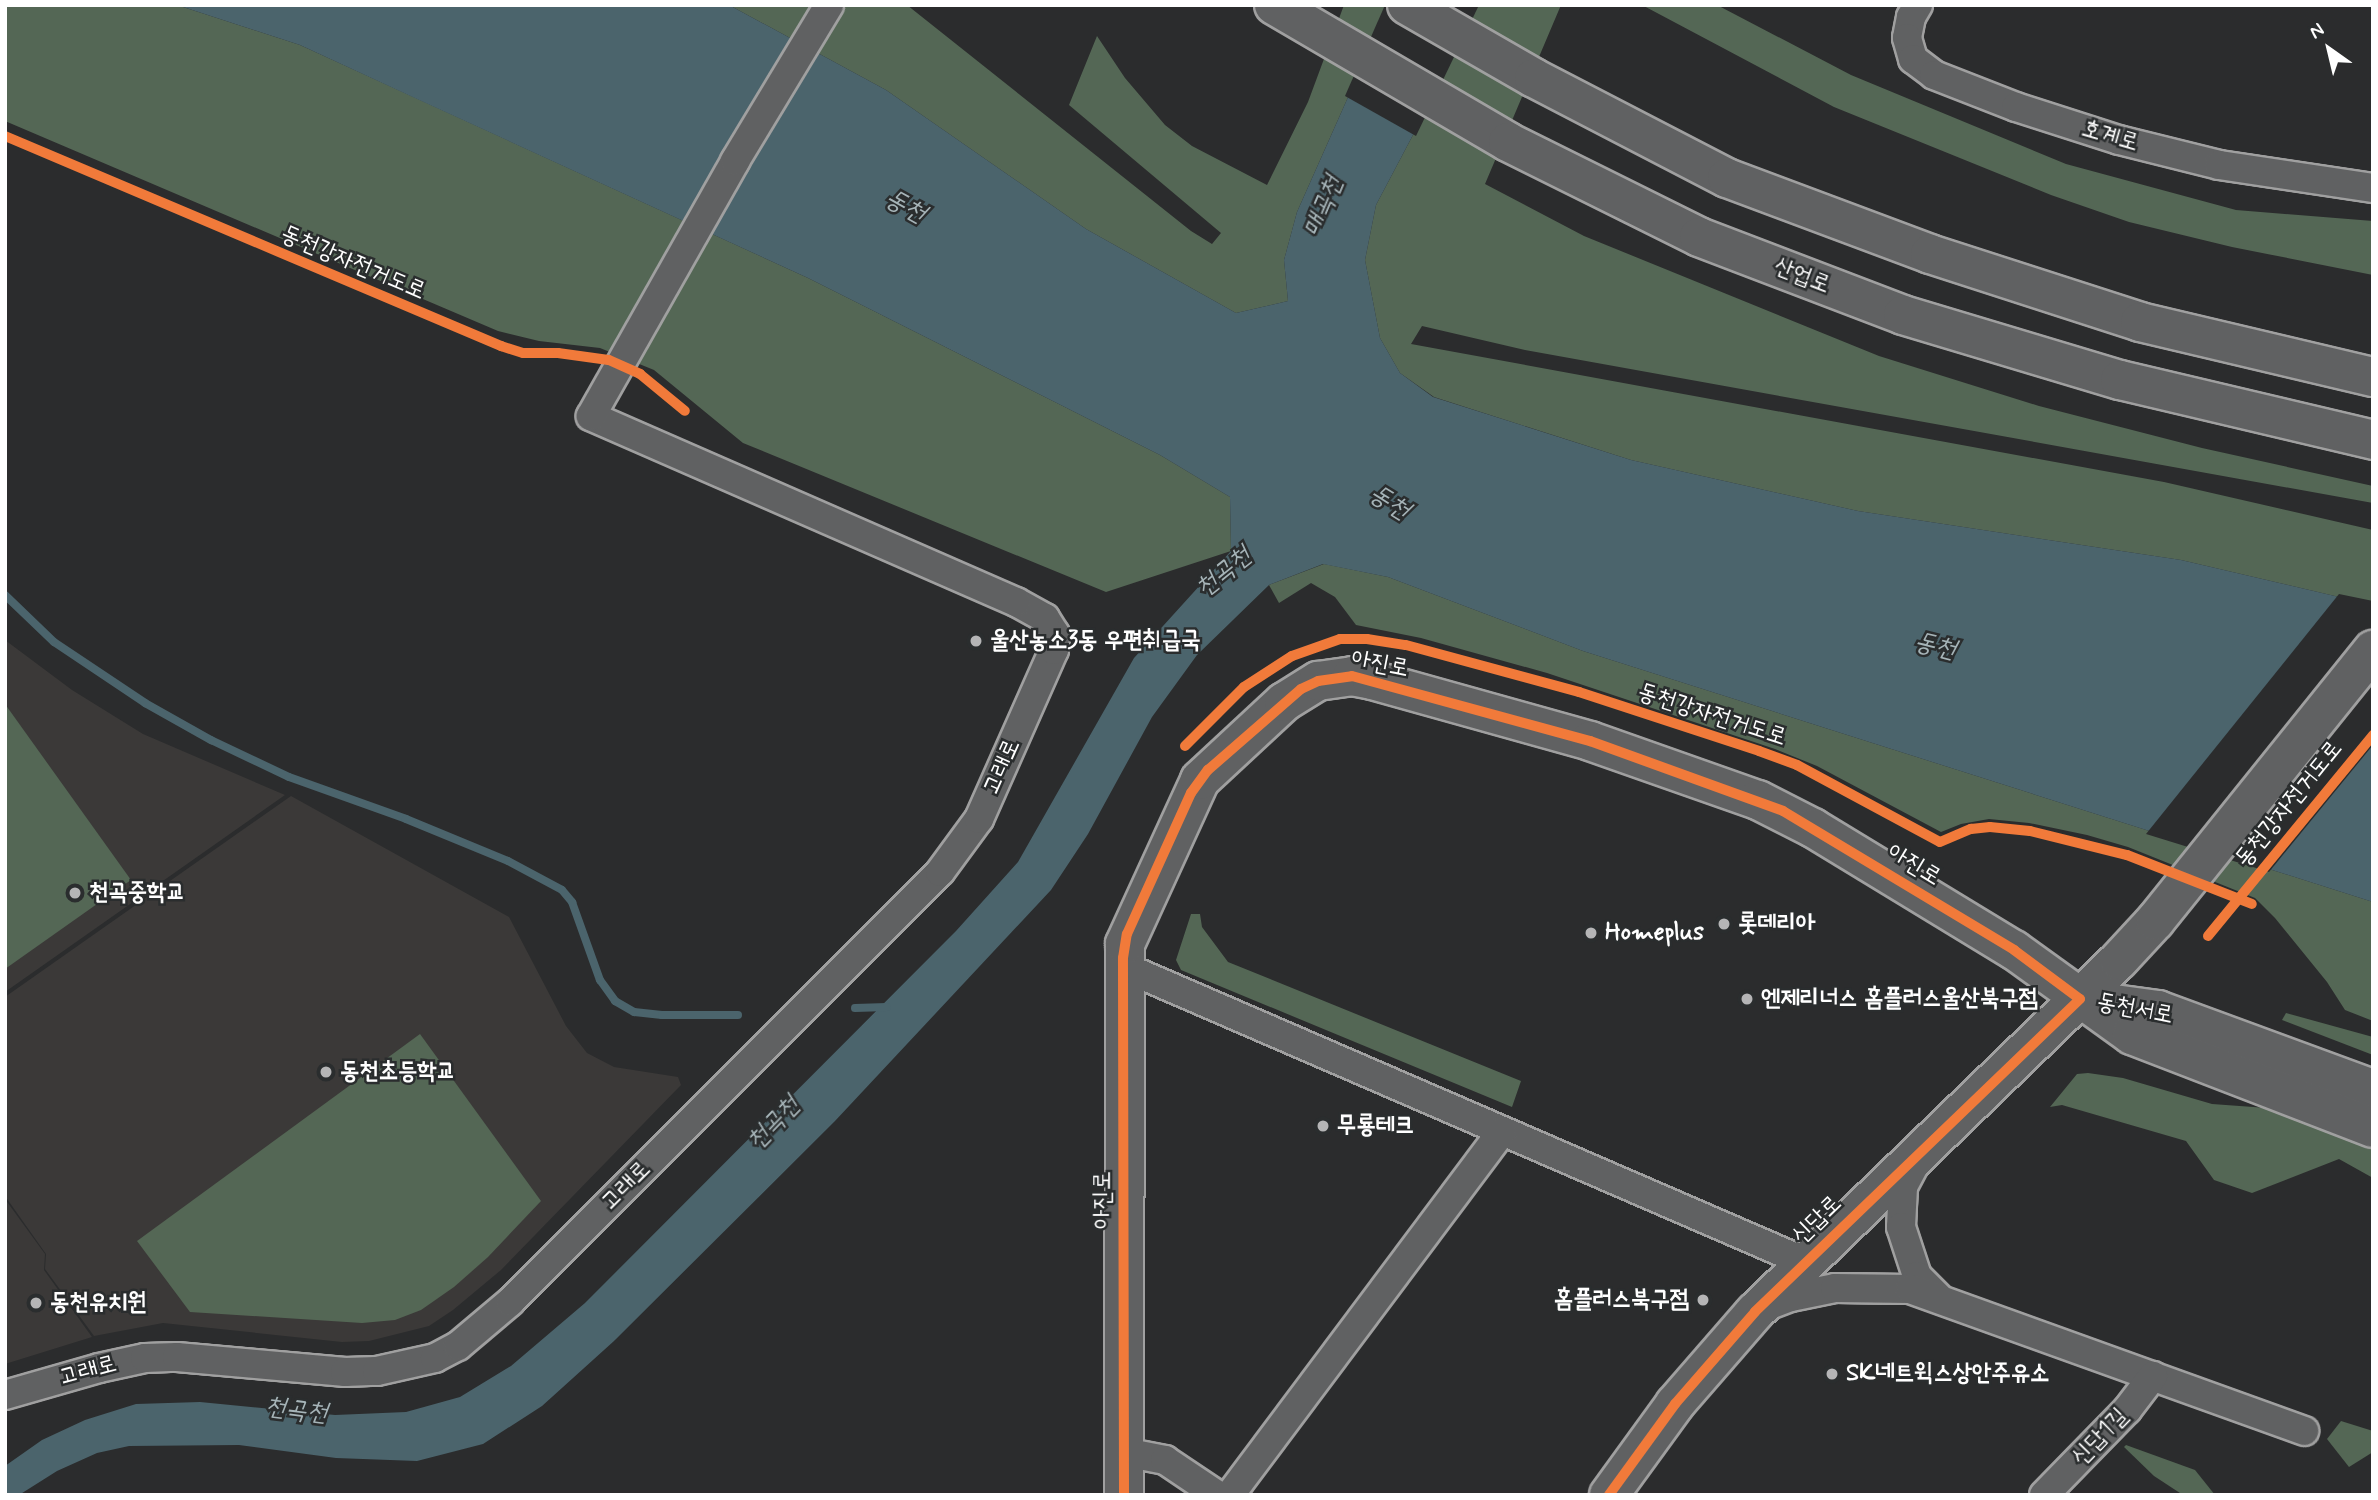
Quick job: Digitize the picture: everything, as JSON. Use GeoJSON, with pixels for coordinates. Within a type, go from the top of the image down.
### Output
{"type":"FeatureCollection","features":[{"type":"Feature","properties":{"kind":"main road","name":"산업로"},"geometry":{"type":"LineString","coordinates":[[1274,5],[1508,142],[1699,237],[1903,315],[2120,380],[2373,440]]}},
{"type":"Feature","properties":{"kind":"main road"},"geometry":{"type":"LineString","coordinates":[[1407,5],[1534,78],[1727,178],[1930,254],[2140,322],[2373,377]]}},
{"type":"Feature","properties":{"kind":"main road","name":"신답로"},"geometry":{"type":"LineString","coordinates":[[1609,1495],[1675,1404],[1755,1312],[2080,999],[2155,921],[2373,650]]}},
{"type":"Feature","properties":{"kind":"main road","name":"아진로"},"geometry":{"type":"LineString","coordinates":[[1124,1495],[1124,967],[1127,934],[1200,780],[1301,690],[1318,681],[1352,676],[1590,741],[1770,806],[2014,950],[2080,999]]}},
{"type":"Feature","properties":{"kind":"main road","name":"동천서로"},"geometry":{"type":"LineString","coordinates":[[2080,999],[2158,1010],[2373,1089]]}},
{"type":"Feature","properties":{"kind":"main road","name":"동천서로"},"geometry":{"type":"LineString","coordinates":[[2080,999],[2132,1035],[2373,1128]]}},
{"type":"Feature","properties":{"kind":"street","name":"고래로"},"geometry":{"type":"LineString","coordinates":[[5,1395],[99,1367],[145,1358],[177,1357],[345,1372],[377,1371],[422,1362],[458,1346],[510,1302],[940,873],[979,818],[1054,650],[1055,634],[1051,627],[1032,610],[591,416],[735,160],[829,5]]}},
{"type":"Feature","properties":{"kind":"street","name":"호계로"},"geometry":{"type":"LineString","coordinates":[[1918,5],[1911,17],[1907,38],[1913,59],[1934,75],[2016,107],[2119,140],[2219,165],[2373,188]]}},
{"type":"Feature","properties":{"kind":"street"},"geometry":{"type":"LineString","coordinates":[[1124,967],[1805,1262]]}},
{"type":"Feature","properties":{"kind":"street"},"geometry":{"type":"LineString","coordinates":[[1230,1495],[1502,1131]]}},
{"type":"Feature","properties":{"kind":"street"},"geometry":{"type":"LineString","coordinates":[[1926,1145],[1903,1187],[1901,1227],[1917,1276],[1938,1297]]}},
{"type":"Feature","properties":{"kind":"street"},"geometry":{"type":"LineString","coordinates":[[1755,1312],[1791,1297],[1835,1288],[1883,1286],[1910,1289],[2304,1431]]}},
{"type":"Feature","properties":{"kind":"street","name":"신답1길"},"geometry":{"type":"LineString","coordinates":[[2044,1495],[2127,1410],[2153,1376]]}},
{"type":"Feature","properties":{"kind":"street"},"geometry":{"type":"LineString","coordinates":[[1124,1451],[1165,1460],[1217,1495]]}},
{"type":"Feature","properties":{"kind":"shaded area","name":"천곡중학교"},"geometry":{"type":"Polygon","coordinates":[[[5,640],[72,690],[143,734],[285,795],[5,992],[5,640]]]}},
{"type":"Feature","properties":{"kind":"shaded area","name":"동천초등학교"},"geometry":{"type":"Polygon","coordinates":[[[291,796],[509,917],[566,1026],[587,1053],[614,1067],[678,1077],[681,1085],[501,1270],[453,1310],[429,1326],[369,1341],[342,1342],[163,1323],[94,1336],[45,1269],[46,1254],[5,1196],[5,997],[291,796]]]}},
{"type":"Feature","properties":{"kind":"shaded area","name":"동천유치원"},"geometry":{"type":"Polygon","coordinates":[[[5,1199],[45,1254],[44,1270],[92,1337],[5,1364],[5,1199]]]}},
{"type":"Feature","properties":{"kind":"green space"},"geometry":{"type":"Polygon","coordinates":[[[5,5],[177,5],[300,45],[808,278],[1160,455],[1230,497],[1231,551],[1106,592],[743,443],[654,370],[600,348],[539,341],[498,331],[5,121],[5,5]]]}},
{"type":"Feature","properties":{"kind":"green space"},"geometry":{"type":"Polygon","coordinates":[[[729,5],[907,5],[1191,231],[1212,244],[1221,233],[1069,105],[1097,36],[1125,78],[1165,125],[1192,146],[1267,185],[1308,102],[1344,5],[1389,5],[1297,212],[1284,260],[1288,301],[1236,313],[1086,229],[886,90],[729,5]]]}},
{"type":"Feature","properties":{"kind":"green space"},"geometry":{"type":"Polygon","coordinates":[[[1476,5],[1561,5],[1485,184],[1584,236],[1879,356],[2039,406],[2202,448],[2373,486],[2373,503],[1525,350],[1422,326],[1411,344],[2164,482],[2373,530],[2373,605],[2181,560],[1858,511],[1631,460],[1434,397],[1400,373],[1380,338],[1365,260],[1376,205],[1442,80],[1476,5]]]}},
{"type":"Feature","properties":{"kind":"green space"},"geometry":{"type":"Polygon","coordinates":[[[1642,5],[1717,5],[1851,75],[2066,164],[2236,210],[2373,221],[2373,275],[2232,247],[2129,222],[2051,195],[1834,107],[1642,5]]]}},
{"type":"Feature","properties":{"kind":"green space"},"geometry":{"type":"Polygon","coordinates":[[[1324,564],[1388,577],[1583,651],[2373,902],[2373,1021],[2345,1010],[2327,982],[2275,918],[2255,898],[2128,847],[2087,835],[2029,823],[1989,819],[1961,824],[1941,832],[1817,766],[1775,749],[1547,673],[1421,638],[1356,625],[1335,597],[1311,583],[1279,603],[1269,585],[1324,564]]]}},
{"type":"Feature","properties":{"kind":"green space"},"geometry":{"type":"Polygon","coordinates":[[[5,704],[131,880],[5,969],[5,704]]]}},
{"type":"Feature","properties":{"kind":"green space"},"geometry":{"type":"Polygon","coordinates":[[[1191,914],[1200,914],[1202,927],[1228,962],[1521,1081],[1512,1107],[1181,970],[1176,960],[1191,914]]]}},
{"type":"Feature","properties":{"kind":"green space"},"geometry":{"type":"Polygon","coordinates":[[[2286,1013],[2373,1037],[2373,1055],[2282,1020],[2286,1013]]]}},
{"type":"Feature","properties":{"kind":"green space"},"geometry":{"type":"Polygon","coordinates":[[[420,1034],[541,1201],[488,1257],[454,1287],[421,1310],[395,1320],[362,1323],[190,1312],[137,1241],[420,1034]]]}},
{"type":"Feature","properties":{"kind":"green space"},"geometry":{"type":"Polygon","coordinates":[[[2077,1074],[2123,1078],[2212,1104],[2281,1109],[2373,1146],[2373,1178],[2339,1159],[2252,1193],[2214,1180],[2186,1141],[2062,1105],[2050,1107],[2077,1074]]]}},
{"type":"Feature","properties":{"kind":"green space"},"geometry":{"type":"Polygon","coordinates":[[[2341,1421],[2373,1431],[2373,1452],[2349,1467],[2327,1439],[2341,1421]]]}},
{"type":"Feature","properties":{"kind":"green space"},"geometry":{"type":"Polygon","coordinates":[[[2126,1445],[2195,1470],[2215,1495],[2183,1495],[2154,1476],[2124,1447],[2126,1445]]]}},
{"type":"Feature","properties":{"kind":"water"},"geometry":{"type":"Polygon","coordinates":[[[177,5],[729,5],[886,90],[1086,229],[1236,313],[1288,301],[1284,260],[1297,212],[1389,5],[1442,80],[1376,205],[1365,260],[1380,338],[1400,373],[1433,397],[1631,460],[1858,511],[2181,560],[2373,605],[2373,902],[1583,651],[1388,577],[1323,564],[1269,585],[1197,655],[1152,717],[1088,834],[1051,890],[835,1121],[614,1341],[542,1406],[483,1444],[417,1461],[336,1458],[239,1445],[129,1446],[97,1453],[57,1471],[19,1495],[5,1495],[5,1466],[42,1440],[85,1420],[136,1404],[200,1402],[335,1415],[406,1412],[460,1397],[511,1366],[585,1303],[956,931],[1018,862],[1134,658],[1231,551],[1230,497],[1160,455],[808,278],[300,45],[177,5]]]}},
{"type":"Feature","properties":{"kind":"pier"},"geometry":{"type":"Polygon","coordinates":[[[1385,5],[1479,5],[1416,136],[1345,96],[1385,5]]]}},
{"type":"Feature","properties":{"kind":"pier"},"geometry":{"type":"Polygon","coordinates":[[[2339,594],[2373,601],[2373,745],[2269,872],[2146,834],[2339,594]]]}},
{"type":"Feature","properties":{"kind":"waterway"},"geometry":{"type":"LineString","coordinates":[[5,595],[54,642],[145,703],[211,740],[289,777],[406,819],[508,861],[562,890],[572,902],[600,980],[615,1001],[634,1012],[662,1015],[738,1015]]}},
{"type":"Feature","properties":{"kind":"waterway"},"geometry":{"type":"LineString","coordinates":[[855,1008],[887,1007]]}},
{"type":"Feature","properties":{"kind":"cycle path","name":"동천강자전거도로"},"geometry":{"type":"LineString","coordinates":[[5,136],[501,346],[523,353],[558,353],[609,360],[640,374],[685,411]]}},
{"type":"Feature","properties":{"kind":"cycle path","name":"동천강자전거도로"},"geometry":{"type":"LineString","coordinates":[[1185,746],[1244,687],[1292,656],[1340,639],[1367,639],[1406,645],[1579,692],[1759,751],[1797,765],[1940,842],[1971,829],[1990,827],[2030,831],[2127,855],[2252,904]]}},
{"type":"Feature","properties":{"kind":"cycle path"},"geometry":{"type":"LineString","coordinates":[[1124,1495],[1123,958],[1127,934],[1191,793],[1208,770],[1301,689],[1318,681],[1352,676],[1590,741],[1783,811],[2014,950],[2080,999],[1755,1312],[1675,1404],[1609,1495]]}},
{"type":"Feature","properties":{"kind":"cycle path","name":"동천강자전거도로"},"geometry":{"type":"LineString","coordinates":[[2208,936],[2373,735]]}},
{"type":"Feature","properties":{"kind":"place","name":"울산농소3동 우편취급국"},"geometry":{"type":"Point","coordinates":[976,641]}},
{"type":"Feature","properties":{"kind":"place","name":"천곡중학교"},"geometry":{"type":"Point","coordinates":[75,893]}},
{"type":"Feature","properties":{"kind":"place","name":"롯데리아"},"geometry":{"type":"Point","coordinates":[1724,924]}},
{"type":"Feature","properties":{"kind":"place","name":"Homeplus"},"geometry":{"type":"Point","coordinates":[1591,933]}},
{"type":"Feature","properties":{"kind":"place","name":"엔제리너스 홈플러스울산북구점"},"geometry":{"type":"Point","coordinates":[1747,999]}},
{"type":"Feature","properties":{"kind":"place","name":"동천초등학교"},"geometry":{"type":"Point","coordinates":[326,1072]}},
{"type":"Feature","properties":{"kind":"place","name":"무룡테크"},"geometry":{"type":"Point","coordinates":[1323,1126]}},
{"type":"Feature","properties":{"kind":"place","name":"홈플러스북구점"},"geometry":{"type":"Point","coordinates":[1703,1300]}},
{"type":"Feature","properties":{"kind":"place","name":"동천유치원"},"geometry":{"type":"Point","coordinates":[36,1303]}},
{"type":"Feature","properties":{"kind":"place","name":"SK네트윅스상안주유소"},"geometry":{"type":"Point","coordinates":[1832,1374]}},
{"type":"Feature","properties":{"kind":"water label","name":"동천"},"geometry":{"type":"Point","coordinates":[905,207]}},
{"type":"Feature","properties":{"kind":"water label","name":"매곡천"},"geometry":{"type":"Point","coordinates":[1324,207]}},
{"type":"Feature","properties":{"kind":"water label","name":"동천"},"geometry":{"type":"Point","coordinates":[1389,503]}},
{"type":"Feature","properties":{"kind":"water label","name":"천곡천"},"geometry":{"type":"Point","coordinates":[1224,573]}},
{"type":"Feature","properties":{"kind":"water label","name":"동천"},"geometry":{"type":"Point","coordinates":[1935,647]}},
{"type":"Feature","properties":{"kind":"water label","name":"천곡천"},"geometry":{"type":"Point","coordinates":[774,1124]}},
{"type":"Feature","properties":{"kind":"water label","name":"천곡천"},"geometry":{"type":"Point","coordinates":[296,1411]}}]}
